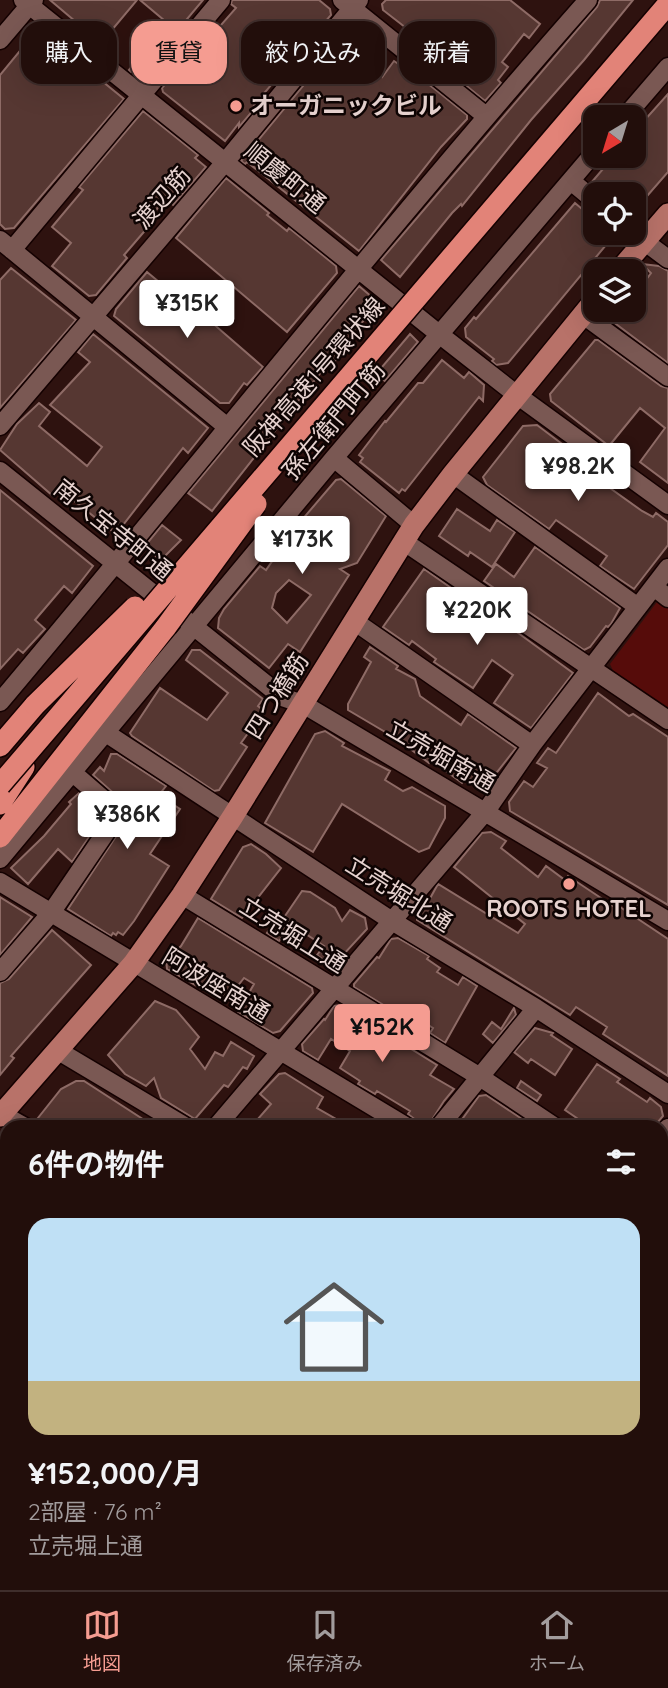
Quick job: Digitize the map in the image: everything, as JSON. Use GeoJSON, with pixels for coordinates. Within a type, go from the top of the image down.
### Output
{"type":"FeatureCollection","features":[{"type":"Feature","properties":{"kind":"highway","name":"阪神高速1号環状線"},"geometry":{"type":"LineString","coordinates":[[0,785],[668,4]]}},
{"type":"Feature","properties":{"kind":"highway"},"geometry":{"type":"LineString","coordinates":[[608,73],[668,16]]}},
{"type":"Feature","properties":{"kind":"highway"},"geometry":{"type":"LineString","coordinates":[[0,837],[166,627],[343,383]]}},
{"type":"Feature","properties":{"kind":"highway"},"geometry":{"type":"LineString","coordinates":[[0,746],[35,705],[229,515]]}},
{"type":"Feature","properties":{"kind":"highway"},"geometry":{"type":"LineString","coordinates":[[0,804],[57,719]]}},
{"type":"Feature","properties":{"kind":"main road"},"geometry":{"type":"LineString","coordinates":[[646,231],[668,214]]}},
{"type":"Feature","properties":{"kind":"main road","name":"四つ橋筋"},"geometry":{"type":"LineString","coordinates":[[0,1114],[133,964],[233,816],[409,533],[453,474],[583,314]]}},
{"type":"Feature","properties":{"kind":"street"},"geometry":{"type":"LineString","coordinates":[[221,0],[142,95],[6,245],[226,426]]}},
{"type":"Feature","properties":{"kind":"street"},"geometry":{"type":"LineString","coordinates":[[0,702],[357,268],[588,0]]}},
{"type":"Feature","properties":{"kind":"street"},"geometry":{"type":"LineString","coordinates":[[0,40],[29,2]]}},
{"type":"Feature","properties":{"kind":"street","name":"順慶町通"},"geometry":{"type":"LineString","coordinates":[[29,2],[439,334],[517,395],[668,505]]}},
{"type":"Feature","properties":{"kind":"street"},"geometry":{"type":"LineString","coordinates":[[351,3],[486,116]]}},
{"type":"Feature","properties":{"kind":"street","name":"渡辺筋"},"geometry":{"type":"LineString","coordinates":[[0,426],[226,161],[351,3]]}},
{"type":"Feature","properties":{"kind":"street"},"geometry":{"type":"LineString","coordinates":[[635,105],[668,67]]}},
{"type":"Feature","properties":{"kind":"street","name":"孫左衛門町筋"},"geometry":{"type":"LineString","coordinates":[[0,859],[334,458],[583,166]]}},
{"type":"Feature","properties":{"kind":"street"},"geometry":{"type":"LineString","coordinates":[[571,181],[583,191]]}},
{"type":"Feature","properties":{"kind":"street"},"geometry":{"type":"LineString","coordinates":[[646,242],[668,259]]}},
{"type":"Feature","properties":{"kind":"street"},"geometry":{"type":"LineString","coordinates":[[606,322],[667,375]]}},
{"type":"Feature","properties":{"kind":"street"},"geometry":{"type":"LineString","coordinates":[[334,458],[409,533],[591,668],[668,720]]}},
{"type":"Feature","properties":{"kind":"street","name":"南久宝寺町通"},"geometry":{"type":"LineString","coordinates":[[0,471],[195,627]]}},
{"type":"Feature","properties":{"kind":"street"},"geometry":{"type":"LineString","coordinates":[[453,474],[638,607]]}},
{"type":"Feature","properties":{"kind":"street"},"geometry":{"type":"LineString","coordinates":[[222,1120],[486,811],[532,745],[638,607],[661,593],[668,568]]}},
{"type":"Feature","properties":{"kind":"street"},"geometry":{"type":"LineString","coordinates":[[354,621],[532,745]]}},
{"type":"Feature","properties":{"kind":"street","name":"立売堀南通"},"geometry":{"type":"LineString","coordinates":[[195,627],[282,697],[303,704],[668,921]]}},
{"type":"Feature","properties":{"kind":"street","name":"立売堀北通"},"geometry":{"type":"LineString","coordinates":[[106,733],[393,921],[536,1008],[668,1094]]}},
{"type":"Feature","properties":{"kind":"street"},"geometry":{"type":"LineString","coordinates":[[0,972],[51,914],[119,814],[72,772]]}},
{"type":"Feature","properties":{"kind":"street","name":"阿波座南通"},"geometry":{"type":"LineString","coordinates":[[0,882],[395,1120]]}},
{"type":"Feature","properties":{"kind":"street","name":"立売堀上通"},"geometry":{"type":"LineString","coordinates":[[182,895],[480,1077],[544,1120]]}},
{"type":"Feature","properties":{"kind":"street"},"geometry":{"type":"LineString","coordinates":[[445,1120],[536,1008]]}},
{"type":"Feature","properties":{"kind":"street"},"geometry":{"type":"LineString","coordinates":[[57,1050],[174,1120]]}},
{"type":"Feature","properties":{"kind":"shaded area"},"geometry":{"type":"Polygon","coordinates":[[[657,602],[668,604],[668,709],[614,673],[610,664],[657,602]]]}},
{"type":"Feature","properties":{"kind":"building"},"geometry":{"type":"Polygon","coordinates":[[[50,0],[137,0],[117,24],[117,21],[75,21],[50,0]]]}},
{"type":"Feature","properties":{"kind":"building"},"geometry":{"type":"Polygon","coordinates":[[[140,0],[203,0],[185,21],[165,21],[140,0]]]}},
{"type":"Feature","properties":{"kind":"building"},"geometry":{"type":"Polygon","coordinates":[[[232,0],[319,0],[330,9],[331,15],[326,21],[241,21],[241,84],[272,84],[254,105],[256,107],[225,141],[163,92],[162,88],[165,84],[227,84],[227,21],[225,21],[236,8],[231,4],[232,0]]]}},
{"type":"Feature","properties":{"kind":"building"},"geometry":{"type":"Polygon","coordinates":[[[386,0],[510,0],[540,24],[529,38],[524,34],[502,62],[508,67],[498,80],[501,83],[485,101],[464,84],[495,84],[495,21],[399,22],[383,10],[382,4],[386,0]]]}},
{"type":"Feature","properties":{"kind":"building"},"geometry":{"type":"Polygon","coordinates":[[[600,0],[633,0],[400,277],[381,260],[597,7],[600,0]]]}},
{"type":"Feature","properties":{"kind":"building"},"geometry":{"type":"Polygon","coordinates":[[[21,50],[21,84],[106,84],[124,99],[14,228],[5,229],[0,224],[0,75],[21,50]]]}},
{"type":"Feature","properties":{"kind":"building"},"geometry":{"type":"Polygon","coordinates":[[[394,61],[399,64],[399,84],[428,84],[467,115],[467,119],[441,147],[359,251],[247,162],[245,164],[241,161],[305,84],[385,84],[385,73],[394,61]]]}},
{"type":"Feature","properties":{"kind":"building"},"geometry":{"type":"Polygon","coordinates":[[[668,94],[668,172],[646,197],[646,182],[592,182],[604,168],[646,168],[646,119],[668,94]]]}},
{"type":"Feature","properties":{"kind":"building"},"geometry":{"type":"Polygon","coordinates":[[[143,111],[198,155],[195,158],[206,167],[173,205],[165,199],[146,223],[149,226],[124,255],[127,258],[96,295],[89,296],[52,266],[71,243],[52,227],[83,190],[79,187],[143,111]]]}},
{"type":"Feature","properties":{"kind":"building"},"geometry":{"type":"Polygon","coordinates":[[[226,178],[287,231],[289,228],[336,266],[337,273],[287,332],[176,238],[226,178]]]}},
{"type":"Feature","properties":{"kind":"building"},"geometry":{"type":"Polygon","coordinates":[[[575,203],[583,210],[583,245],[606,245],[594,259],[583,259],[583,273],[508,363],[496,365],[492,361],[494,359],[466,337],[465,328],[474,317],[476,319],[575,203]]]}},
{"type":"Feature","properties":{"kind":"building"},"geometry":{"type":"Polygon","coordinates":[[[646,264],[659,266],[668,271],[668,363],[613,322],[646,322],[646,280],[651,273],[646,264]]]}},
{"type":"Feature","properties":{"kind":"building"},"geometry":{"type":"Polygon","coordinates":[[[11,268],[76,320],[0,408],[0,280],[11,268]]]}},
{"type":"Feature","properties":{"kind":"building"},"geometry":{"type":"Polygon","coordinates":[[[147,272],[200,316],[202,314],[263,367],[247,385],[244,383],[229,403],[220,403],[114,316],[116,309],[147,272]]]}},
{"type":"Feature","properties":{"kind":"building"},"geometry":{"type":"Polygon","coordinates":[[[359,286],[379,303],[357,328],[361,331],[329,368],[326,366],[212,511],[188,493],[359,286]]]}},
{"type":"Feature","properties":{"kind":"building"},"geometry":{"type":"Polygon","coordinates":[[[93,334],[208,428],[188,453],[183,448],[116,534],[59,489],[53,496],[0,450],[17,424],[39,403],[50,412],[39,426],[87,466],[102,447],[50,405],[90,362],[78,352],[93,334]]]}},
{"type":"Feature","properties":{"kind":"building"},"geometry":{"type":"Polygon","coordinates":[[[410,334],[418,342],[385,381],[376,374],[410,334]]]}},
{"type":"Feature","properties":{"kind":"building"},"geometry":{"type":"Polygon","coordinates":[[[595,340],[661,386],[668,388],[668,483],[640,462],[665,428],[640,408],[609,446],[551,401],[550,394],[595,340]]]}},
{"type":"Feature","properties":{"kind":"building"},"geometry":{"type":"Polygon","coordinates":[[[442,360],[464,378],[469,372],[484,385],[483,401],[479,397],[405,491],[402,489],[399,493],[360,462],[363,458],[359,455],[418,383],[423,383],[442,360]]]}},
{"type":"Feature","properties":{"kind":"building"},"geometry":{"type":"Polygon","coordinates":[[[537,425],[586,462],[582,468],[642,511],[653,517],[656,513],[668,522],[668,545],[634,589],[600,566],[607,556],[556,520],[549,529],[487,485],[483,477],[523,426],[537,425]]]}},
{"type":"Feature","properties":{"kind":"building"},"geometry":{"type":"Polygon","coordinates":[[[341,479],[386,516],[357,563],[340,569],[349,575],[300,652],[288,644],[269,668],[218,628],[219,618],[260,566],[266,570],[295,528],[336,480],[341,479]],[[289,580],[276,593],[272,608],[287,623],[311,595],[289,580]]]}},
{"type":"Feature","properties":{"kind":"building"},"geometry":{"type":"Polygon","coordinates":[[[0,490],[93,566],[72,593],[64,586],[35,620],[45,629],[23,653],[18,649],[0,669],[0,490]]]}},
{"type":"Feature","properties":{"kind":"building"},"geometry":{"type":"Polygon","coordinates":[[[457,509],[490,531],[497,520],[515,532],[492,567],[470,552],[468,556],[439,536],[457,509]]]}},
{"type":"Feature","properties":{"kind":"building"},"geometry":{"type":"Polygon","coordinates":[[[162,525],[181,540],[161,560],[144,547],[162,525]]]}},
{"type":"Feature","properties":{"kind":"building"},"geometry":{"type":"Polygon","coordinates":[[[535,547],[620,608],[611,624],[606,626],[590,647],[584,650],[484,581],[496,564],[514,577],[535,547]]]}},
{"type":"Feature","properties":{"kind":"building"},"geometry":{"type":"Polygon","coordinates":[[[424,569],[454,590],[452,593],[471,608],[490,620],[492,616],[514,630],[573,673],[531,728],[494,703],[513,675],[492,660],[473,688],[434,662],[436,659],[412,641],[409,645],[383,627],[424,569]]]}},
{"type":"Feature","properties":{"kind":"building"},"geometry":{"type":"Polygon","coordinates":[[[370,647],[398,666],[396,669],[415,679],[420,696],[461,725],[468,714],[516,748],[483,790],[467,777],[462,783],[431,760],[429,763],[397,739],[348,710],[348,704],[371,662],[364,657],[370,647]]]}},
{"type":"Feature","properties":{"kind":"building"},"geometry":{"type":"Polygon","coordinates":[[[192,650],[200,650],[263,699],[258,706],[264,711],[241,743],[247,747],[219,790],[214,791],[130,733],[160,688],[207,720],[228,693],[186,660],[192,650]]]}},
{"type":"Feature","properties":{"kind":"building"},"geometry":{"type":"Polygon","coordinates":[[[598,693],[629,716],[633,714],[668,737],[668,905],[510,811],[509,802],[524,781],[533,787],[547,768],[537,763],[548,748],[556,753],[598,693]]]}},
{"type":"Feature","properties":{"kind":"building"},"geometry":{"type":"Polygon","coordinates":[[[325,731],[344,743],[342,746],[390,771],[385,780],[403,791],[412,787],[445,806],[445,818],[429,848],[419,852],[342,804],[313,852],[265,823],[315,734],[325,731]]]}},
{"type":"Feature","properties":{"kind":"building"},"geometry":{"type":"Polygon","coordinates":[[[111,754],[117,754],[166,786],[159,795],[180,809],[150,854],[169,866],[123,935],[118,932],[111,936],[68,909],[130,815],[126,804],[93,775],[100,767],[104,771],[111,754]]]}},
{"type":"Feature","properties":{"kind":"building"},"geometry":{"type":"Polygon","coordinates":[[[79,793],[104,815],[72,862],[58,849],[28,884],[11,868],[44,836],[79,793]]]}},
{"type":"Feature","properties":{"kind":"building"},"geometry":{"type":"Polygon","coordinates":[[[491,832],[506,841],[501,848],[538,877],[546,866],[565,880],[568,876],[668,939],[668,1076],[603,1034],[607,1027],[576,1007],[570,1015],[417,920],[417,909],[425,900],[428,902],[438,884],[518,933],[525,924],[454,867],[482,833],[491,832]]]}},
{"type":"Feature","properties":{"kind":"building"},"geometry":{"type":"Polygon","coordinates":[[[251,844],[281,868],[242,918],[211,899],[243,847],[251,844]]]}},
{"type":"Feature","properties":{"kind":"building"},"geometry":{"type":"Polygon","coordinates":[[[302,891],[310,892],[335,908],[342,921],[350,910],[365,918],[367,929],[332,967],[317,955],[324,946],[283,919],[302,891]]]}},
{"type":"Feature","properties":{"kind":"building"},"geometry":{"type":"Polygon","coordinates":[[[0,897],[32,917],[0,955],[0,897]]]}},
{"type":"Feature","properties":{"kind":"building"},"geometry":{"type":"Polygon","coordinates":[[[277,917],[290,927],[279,941],[267,933],[277,917]]]}},
{"type":"Feature","properties":{"kind":"building"},"geometry":{"type":"Polygon","coordinates":[[[198,918],[312,988],[313,993],[280,1031],[273,1033],[238,1012],[254,984],[244,978],[225,1002],[167,969],[166,960],[181,946],[198,918]]]}},
{"type":"Feature","properties":{"kind":"building"},"geometry":{"type":"Polygon","coordinates":[[[52,930],[91,965],[11,1056],[14,1058],[0,1075],[0,983],[9,979],[52,930]]]}},
{"type":"Feature","properties":{"kind":"building"},"geometry":{"type":"Polygon","coordinates":[[[398,938],[429,956],[427,959],[440,968],[437,972],[458,985],[463,977],[477,986],[445,1043],[430,1033],[433,1028],[411,1014],[408,1020],[354,987],[391,939],[398,938]]]}},
{"type":"Feature","properties":{"kind":"building"},"geometry":{"type":"Polygon","coordinates":[[[155,1001],[176,1010],[199,1037],[190,1049],[205,1069],[215,1052],[223,1056],[231,1042],[254,1056],[247,1069],[243,1067],[228,1087],[224,1085],[195,1119],[161,1098],[154,1078],[146,1086],[125,1074],[108,1055],[155,1001]]]}},
{"type":"Feature","properties":{"kind":"building"},"geometry":{"type":"Polygon","coordinates":[[[340,1005],[437,1065],[430,1075],[454,1089],[432,1120],[416,1120],[408,1114],[410,1111],[377,1091],[375,1094],[358,1084],[360,1081],[340,1068],[350,1051],[331,1039],[318,1060],[303,1051],[302,1044],[325,1020],[334,1006],[340,1005]]]}},
{"type":"Feature","properties":{"kind":"building"},"geometry":{"type":"Polygon","coordinates":[[[514,1008],[516,1015],[493,1043],[483,1034],[492,1022],[501,1029],[514,1008]]]}},
{"type":"Feature","properties":{"kind":"building"},"geometry":{"type":"Polygon","coordinates":[[[535,1028],[553,1033],[551,1035],[572,1049],[555,1075],[531,1059],[528,1063],[514,1052],[535,1028]]]}},
{"type":"Feature","properties":{"kind":"building"},"geometry":{"type":"Polygon","coordinates":[[[597,1064],[620,1079],[617,1082],[647,1102],[650,1098],[661,1107],[663,1116],[660,1120],[580,1120],[565,1110],[597,1064]]]}},
{"type":"Feature","properties":{"kind":"building"},"geometry":{"type":"Polygon","coordinates":[[[285,1073],[323,1097],[317,1108],[338,1120],[257,1120],[271,1104],[260,1094],[279,1074],[285,1073]]]}},
{"type":"Feature","properties":{"kind":"building"},"geometry":{"type":"Polygon","coordinates":[[[76,1081],[84,1081],[144,1120],[38,1118],[61,1089],[76,1081]]]}},
{"type":"Feature","properties":{"kind":"building"},"geometry":{"type":"Polygon","coordinates":[[[521,1081],[541,1095],[537,1101],[517,1088],[521,1081]]]}},
{"type":"Feature","properties":{"kind":"building"},"geometry":{"type":"Polygon","coordinates":[[[486,1095],[524,1120],[466,1120],[463,1118],[479,1096],[486,1095]]]}},
{"type":"Feature","properties":{"kind":"place","name":"オーガニックビル"},"geometry":{"type":"Point","coordinates":[236,106]}},
{"type":"Feature","properties":{"kind":"place","name":"ROOTS HOTEL"},"geometry":{"type":"Point","coordinates":[569,884]}}]}
